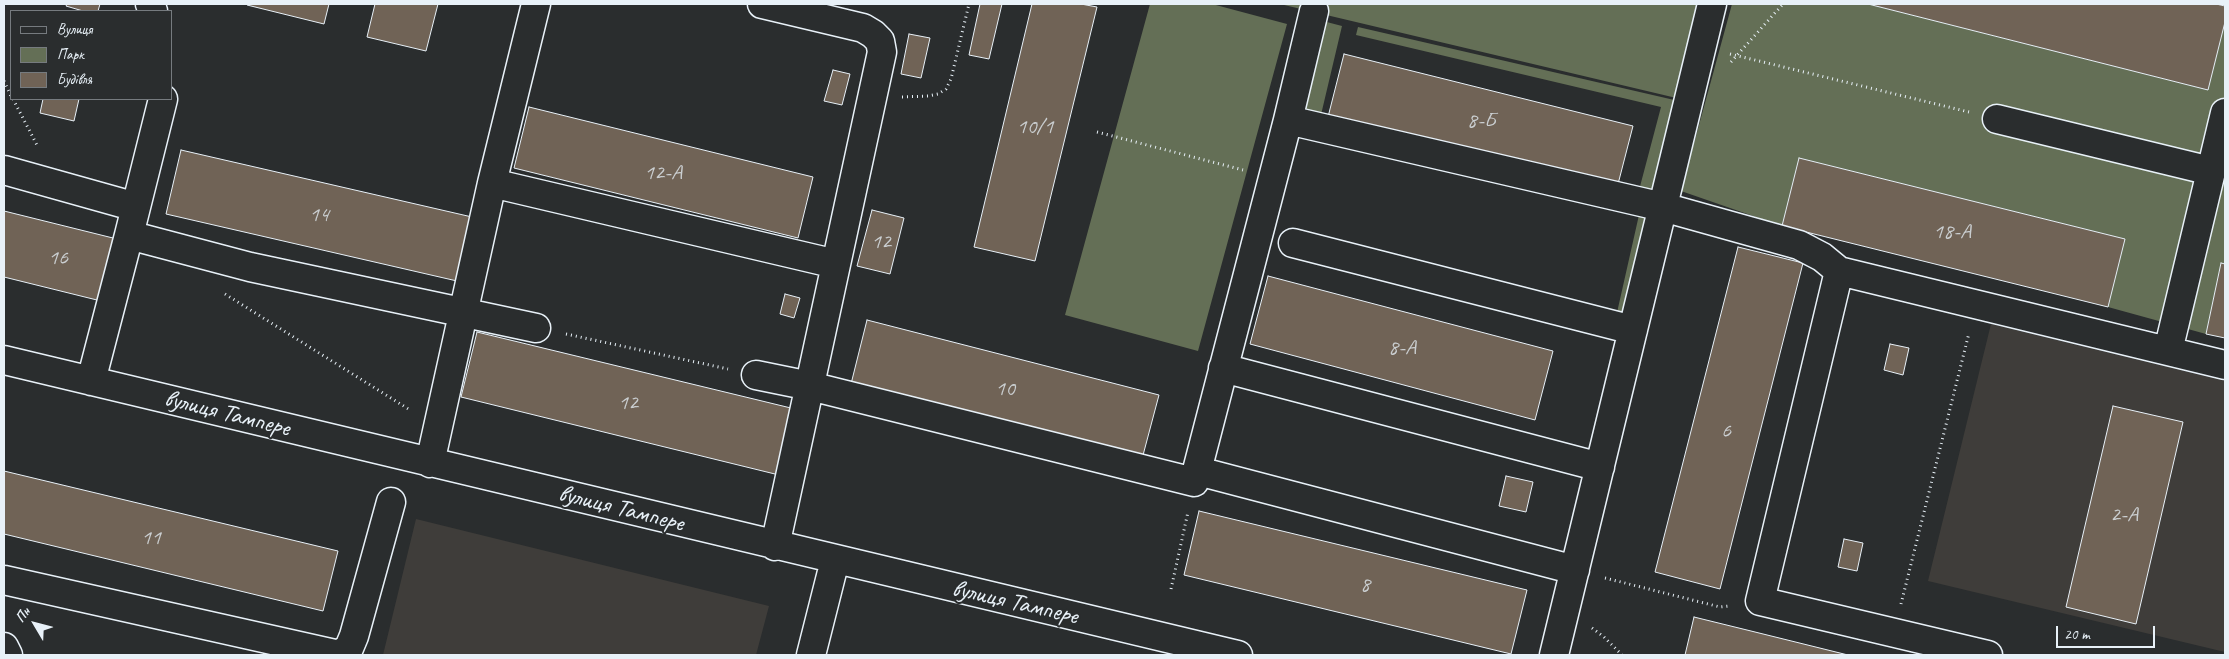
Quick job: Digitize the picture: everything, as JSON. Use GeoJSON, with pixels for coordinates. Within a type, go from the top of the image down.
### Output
{"type":"FeatureCollection","features":[{"type":"Feature","properties":{"kind":"street"},"geometry":{"type":"LineString","coordinates":[[430,463],[492,183],[536,4]]}},
{"type":"Feature","properties":{"kind":"street"},"geometry":{"type":"LineString","coordinates":[[762,4],[863,28],[880,41],[882,52],[775,546]]}},
{"type":"Feature","properties":{"kind":"street"},"geometry":{"type":"LineString","coordinates":[[1554,655],[1712,4]]}},
{"type":"Feature","properties":{"kind":"street"},"geometry":{"type":"LineString","coordinates":[[1196,477],[1288,120],[1314,11]]}},
{"type":"Feature","properties":{"kind":"street"},"geometry":{"type":"LineString","coordinates":[[91,380],[163,100]]}},
{"type":"Feature","properties":{"kind":"street"},"geometry":{"type":"LineString","coordinates":[[2168,351],[2225,113]]}},
{"type":"Feature","properties":{"kind":"street"},"geometry":{"type":"LineString","coordinates":[[1997,119],[2211,171]]}},
{"type":"Feature","properties":{"kind":"street"},"geometry":{"type":"LineString","coordinates":[[1288,120],[1663,207],[1799,245],[1822,257],[1839,272],[2225,365]]}},
{"type":"Feature","properties":{"kind":"street"},"geometry":{"type":"LineString","coordinates":[[4,170],[136,207]]}},
{"type":"Feature","properties":{"kind":"street"},"geometry":{"type":"LineString","coordinates":[[492,183],[836,264]]}},
{"type":"Feature","properties":{"kind":"street"},"geometry":{"type":"LineString","coordinates":[[129,234],[250,267],[536,328]]}},
{"type":"Feature","properties":{"kind":"street"},"geometry":{"type":"LineString","coordinates":[[1294,243],[1633,330]]}},
{"type":"Feature","properties":{"kind":"street"},"geometry":{"type":"LineString","coordinates":[[1839,272],[1760,601],[1988,655]]}},
{"type":"Feature","properties":{"kind":"street","name":"вулиця Тампере"},"geometry":{"type":"LineString","coordinates":[[4,360],[1226,654]]}},
{"type":"Feature","properties":{"kind":"street"},"geometry":{"type":"LineString","coordinates":[[1223,368],[1600,467]]}},
{"type":"Feature","properties":{"kind":"street"},"geometry":{"type":"LineString","coordinates":[[756,375],[1196,477],[1575,570]]}},
{"type":"Feature","properties":{"kind":"street"},"geometry":{"type":"LineString","coordinates":[[4,580],[339,655],[349,648],[354,636],[391,502]]}},
{"type":"Feature","properties":{"kind":"street"},"geometry":{"type":"LineString","coordinates":[[811,655],[835,560]]}},
{"type":"Feature","properties":{"kind":"street"},"geometry":{"type":"LineString","coordinates":[[4,647],[8,655]]}},
{"type":"Feature","properties":{"kind":"path"},"geometry":{"type":"LineString","coordinates":[[872,98],[928,96],[938,94],[946,89],[951,79],[969,4]]}},
{"type":"Feature","properties":{"kind":"path"},"geometry":{"type":"LineString","coordinates":[[1730,63],[1782,4]]}},
{"type":"Feature","properties":{"kind":"path"},"geometry":{"type":"LineString","coordinates":[[1702,47],[1997,119]]}},
{"type":"Feature","properties":{"kind":"path"},"geometry":{"type":"LineString","coordinates":[[4,81],[10,93]]}},
{"type":"Feature","properties":{"kind":"path"},"geometry":{"type":"LineString","coordinates":[[14,100],[56,184]]}},
{"type":"Feature","properties":{"kind":"path"},"geometry":{"type":"LineString","coordinates":[[1097,132],[1273,178]]}},
{"type":"Feature","properties":{"kind":"path"},"geometry":{"type":"LineString","coordinates":[[222,292],[417,414]]}},
{"type":"Feature","properties":{"kind":"path"},"geometry":{"type":"LineString","coordinates":[[1894,633],[1977,304]]}},
{"type":"Feature","properties":{"kind":"path"},"geometry":{"type":"LineString","coordinates":[[536,328],[756,375]]}},
{"type":"Feature","properties":{"kind":"path"},"geometry":{"type":"LineString","coordinates":[[1171,589],[1196,477]]}},
{"type":"Feature","properties":{"kind":"path"},"geometry":{"type":"LineString","coordinates":[[1575,570],[1720,608],[1760,601]]}},
{"type":"Feature","properties":{"kind":"path"},"geometry":{"type":"LineString","coordinates":[[1566,608],[1604,637],[1622,655]]}},
{"type":"Feature","properties":{"kind":"shaded area"},"geometry":{"type":"Polygon","coordinates":[[[1991,324],[2225,381],[2225,652],[1928,581],[1991,324]]]}},
{"type":"Feature","properties":{"kind":"shaded area"},"geometry":{"type":"Polygon","coordinates":[[[416,519],[769,606],[756,655],[383,655],[416,519]]]}},
{"type":"Feature","properties":{"kind":"green space"},"geometry":{"type":"Polygon","coordinates":[[[1150,4],[1212,4],[1287,24],[1198,351],[1065,315],[1150,4]]]}},
{"type":"Feature","properties":{"kind":"green space"},"geometry":{"type":"Polygon","coordinates":[[[1280,4],[1713,4],[1689,101],[1280,4]]]}},
{"type":"Feature","properties":{"kind":"green space"},"geometry":{"type":"Polygon","coordinates":[[[1732,4],[1868,4],[2208,90],[2225,22],[2225,264],[2221,263],[2206,334],[2108,307],[2125,239],[1799,158],[1782,226],[1681,191],[1732,4]]]}},
{"type":"Feature","properties":{"kind":"green space"},"geometry":{"type":"Polygon","coordinates":[[[1319,20],[1342,26],[1320,119],[1297,113],[1319,20]]]}},
{"type":"Feature","properties":{"kind":"green space"},"geometry":{"type":"Polygon","coordinates":[[[1358,27],[1683,102],[1658,194],[1638,194],[1661,107],[1356,35],[1358,27]]]}},
{"type":"Feature","properties":{"kind":"green space"},"geometry":{"type":"Polygon","coordinates":[[[1641,206],[1657,209],[1631,320],[1616,317],[1641,206]]]}},
{"type":"Feature","properties":{"kind":"building"},"geometry":{"type":"Polygon","coordinates":[[[67,4],[100,4],[98,10],[80,10],[66,6],[67,4]]]}},
{"type":"Feature","properties":{"kind":"building"},"geometry":{"type":"Polygon","coordinates":[[[247,4],[329,4],[324,24],[247,4]]]}},
{"type":"Feature","properties":{"kind":"building"},"geometry":{"type":"Polygon","coordinates":[[[375,4],[438,4],[426,51],[367,37],[375,4]]]}},
{"type":"Feature","properties":{"kind":"building"},"geometry":{"type":"Polygon","coordinates":[[[980,4],[1002,4],[989,59],[969,55],[980,4]]]}},
{"type":"Feature","properties":{"kind":"building"},"geometry":{"type":"Polygon","coordinates":[[[1032,4],[1081,4],[1097,7],[1035,261],[974,247],[1032,4]]]}},
{"type":"Feature","properties":{"kind":"building"},"geometry":{"type":"Polygon","coordinates":[[[1868,4],[2216,4],[2225,6],[2225,22],[2208,90],[1868,4]]]}},
{"type":"Feature","properties":{"kind":"building"},"geometry":{"type":"Polygon","coordinates":[[[909,34],[930,38],[921,78],[901,74],[909,34]]]}},
{"type":"Feature","properties":{"kind":"building"},"geometry":{"type":"Polygon","coordinates":[[[1344,54],[1633,126],[1617,188],[1328,117],[1344,54]]]}},
{"type":"Feature","properties":{"kind":"building"},"geometry":{"type":"Polygon","coordinates":[[[833,70],[850,74],[842,105],[824,101],[833,70]]]}},
{"type":"Feature","properties":{"kind":"building"},"geometry":{"type":"Polygon","coordinates":[[[43,100],[79,100],[74,121],[40,113],[43,100]]]}},
{"type":"Feature","properties":{"kind":"building"},"geometry":{"type":"Polygon","coordinates":[[[529,107],[813,177],[798,238],[514,168],[529,107]]]}},
{"type":"Feature","properties":{"kind":"building"},"geometry":{"type":"Polygon","coordinates":[[[181,150],[472,217],[457,281],[166,214],[181,150]]]}},
{"type":"Feature","properties":{"kind":"building"},"geometry":{"type":"Polygon","coordinates":[[[1799,158],[2125,239],[2108,307],[1782,226],[1799,158]]]}},
{"type":"Feature","properties":{"kind":"building"},"geometry":{"type":"Polygon","coordinates":[[[872,210],[904,218],[890,274],[857,266],[872,210]]]}},
{"type":"Feature","properties":{"kind":"building"},"geometry":{"type":"Polygon","coordinates":[[[4,211],[117,239],[101,301],[4,277],[4,211]]]}},
{"type":"Feature","properties":{"kind":"building"},"geometry":{"type":"Polygon","coordinates":[[[1738,247],[1803,263],[1720,589],[1655,572],[1738,247]]]}},
{"type":"Feature","properties":{"kind":"building"},"geometry":{"type":"Polygon","coordinates":[[[2221,263],[2225,264],[2225,338],[2206,334],[2221,263]]]}},
{"type":"Feature","properties":{"kind":"building"},"geometry":{"type":"Polygon","coordinates":[[[1268,276],[1553,351],[1535,420],[1250,344],[1268,276]]]}},
{"type":"Feature","properties":{"kind":"building"},"geometry":{"type":"Polygon","coordinates":[[[785,294],[800,298],[794,318],[780,314],[785,294]]]}},
{"type":"Feature","properties":{"kind":"building"},"geometry":{"type":"Polygon","coordinates":[[[867,320],[1159,395],[1142,459],[851,384],[867,320]]]}},
{"type":"Feature","properties":{"kind":"building"},"geometry":{"type":"Polygon","coordinates":[[[477,332],[795,409],[779,475],[461,397],[477,332]]]}},
{"type":"Feature","properties":{"kind":"building"},"geometry":{"type":"Polygon","coordinates":[[[1890,344],[1909,348],[1903,375],[1884,370],[1890,344]]]}},
{"type":"Feature","properties":{"kind":"building"},"geometry":{"type":"Polygon","coordinates":[[[2113,406],[2183,422],[2136,624],[2066,607],[2113,406]]]}},
{"type":"Feature","properties":{"kind":"building"},"geometry":{"type":"Polygon","coordinates":[[[4,471],[338,551],[323,611],[4,534],[4,471]]]}},
{"type":"Feature","properties":{"kind":"building"},"geometry":{"type":"Polygon","coordinates":[[[1506,476],[1533,482],[1526,512],[1499,506],[1506,476]]]}},
{"type":"Feature","properties":{"kind":"building"},"geometry":{"type":"Polygon","coordinates":[[[1199,511],[1527,590],[1511,654],[1184,575],[1199,511]]]}},
{"type":"Feature","properties":{"kind":"building"},"geometry":{"type":"Polygon","coordinates":[[[1844,539],[1863,543],[1857,571],[1838,567],[1844,539]]]}},
{"type":"Feature","properties":{"kind":"building"},"geometry":{"type":"Polygon","coordinates":[[[1694,617],[1751,631],[1848,655],[1685,655],[1694,617]]]}}]}
